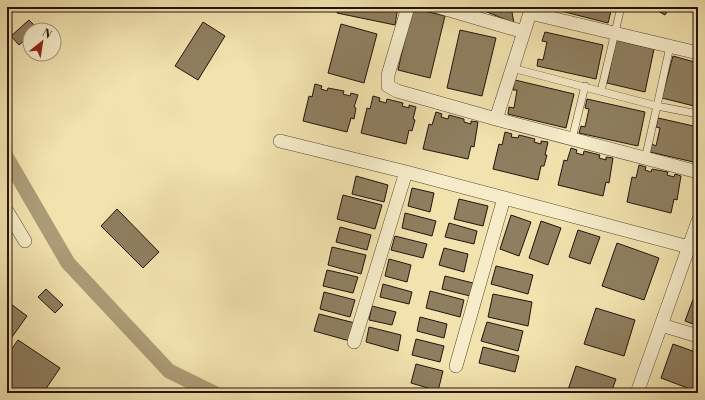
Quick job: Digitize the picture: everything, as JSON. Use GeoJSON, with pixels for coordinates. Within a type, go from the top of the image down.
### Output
{"type":"FeatureCollection","features":[{"type":"Feature","properties":{"kind":"street"},"geometry":{"type":"LineString","coordinates":[[408,7],[388,75],[388,86],[397,91],[496,120],[698,172]]}},
{"type":"Feature","properties":{"kind":"street"},"geometry":{"type":"LineString","coordinates":[[439,7],[524,32]]}},
{"type":"Feature","properties":{"kind":"street"},"geometry":{"type":"LineString","coordinates":[[496,120],[531,10],[698,53]]}},
{"type":"Feature","properties":{"kind":"street"},"geometry":{"type":"LineString","coordinates":[[280,141],[406,172],[689,247]]}},
{"type":"Feature","properties":{"kind":"street"},"geometry":{"type":"LineString","coordinates":[[354,342],[406,172]]}},
{"type":"Feature","properties":{"kind":"street"},"geometry":{"type":"LineString","coordinates":[[456,366],[504,198]]}},
{"type":"Feature","properties":{"kind":"street"},"geometry":{"type":"LineString","coordinates":[[7,211],[25,241]]}},
{"type":"Feature","properties":{"kind":"street"},"geometry":{"type":"LineString","coordinates":[[637,393],[698,221]]}},
{"type":"Feature","properties":{"kind":"street"},"geometry":{"type":"LineString","coordinates":[[661,325],[698,336]]}},
{"type":"Feature","properties":{"kind":"lane"},"geometry":{"type":"LineString","coordinates":[[601,90],[616,33],[621,7]]}},
{"type":"Feature","properties":{"kind":"lane"},"geometry":{"type":"LineString","coordinates":[[645,159],[670,46]]}},
{"type":"Feature","properties":{"kind":"lane"},"geometry":{"type":"LineString","coordinates":[[512,68],[601,90],[657,106],[698,114]]}},
{"type":"Feature","properties":{"kind":"lane"},"geometry":{"type":"LineString","coordinates":[[572,140],[585,86]]}},
{"type":"Feature","properties":{"kind":"building"},"geometry":{"type":"Polygon","coordinates":[[[338,7],[398,7],[395,25],[337,13],[338,7]]]}},
{"type":"Feature","properties":{"kind":"building"},"geometry":{"type":"Polygon","coordinates":[[[489,7],[511,7],[514,23],[487,12],[489,7]]]}},
{"type":"Feature","properties":{"kind":"building"},"geometry":{"type":"Polygon","coordinates":[[[553,7],[612,7],[608,23],[553,9],[553,7]]]}},
{"type":"Feature","properties":{"kind":"building"},"geometry":{"type":"Polygon","coordinates":[[[651,7],[670,7],[665,15],[651,7]]]}},
{"type":"Feature","properties":{"kind":"building"},"geometry":{"type":"Polygon","coordinates":[[[412,8],[445,16],[430,78],[398,70],[412,8]]]}},
{"type":"Feature","properties":{"kind":"building"},"geometry":{"type":"Polygon","coordinates":[[[203,22],[225,36],[198,80],[175,66],[203,22]]]}},
{"type":"Feature","properties":{"kind":"building"},"geometry":{"type":"Polygon","coordinates":[[[341,24],[377,34],[364,83],[328,73],[341,24]]]}},
{"type":"Feature","properties":{"kind":"building"},"geometry":{"type":"Polygon","coordinates":[[[22,26],[22,43],[19,45],[11,36],[22,26]]]}},
{"type":"Feature","properties":{"kind":"building"},"geometry":{"type":"Polygon","coordinates":[[[460,30],[496,38],[482,96],[447,88],[460,30]]]}},
{"type":"Feature","properties":{"kind":"building"},"geometry":{"type":"Polygon","coordinates":[[[545,32],[603,45],[596,79],[537,66],[538,59],[543,60],[547,42],[542,41],[545,32]]]}},
{"type":"Feature","properties":{"kind":"building"},"geometry":{"type":"Polygon","coordinates":[[[616,40],[654,49],[645,92],[607,83],[616,40]]]}},
{"type":"Feature","properties":{"kind":"building"},"geometry":{"type":"Polygon","coordinates":[[[673,56],[698,63],[698,107],[662,98],[673,56]]]}},
{"type":"Feature","properties":{"kind":"building"},"geometry":{"type":"Polygon","coordinates":[[[515,80],[574,94],[566,128],[508,114],[509,107],[514,108],[517,90],[513,90],[515,80]]]}},
{"type":"Feature","properties":{"kind":"building"},"geometry":{"type":"Polygon","coordinates":[[[315,84],[322,86],[321,89],[327,91],[328,88],[344,91],[343,94],[350,96],[351,93],[358,95],[354,107],[356,108],[354,119],[351,118],[347,132],[303,121],[309,96],[312,97],[315,84]]]}},
{"type":"Feature","properties":{"kind":"building"},"geometry":{"type":"Polygon","coordinates":[[[373,96],[380,98],[379,101],[386,103],[387,99],[403,103],[402,106],[409,108],[409,105],[416,107],[413,119],[415,120],[412,131],[409,130],[406,144],[361,133],[367,108],[370,109],[373,96]]]}},
{"type":"Feature","properties":{"kind":"building"},"geometry":{"type":"Polygon","coordinates":[[[587,99],[645,112],[638,146],[579,133],[581,126],[585,127],[589,109],[585,108],[587,99]]]}},
{"type":"Feature","properties":{"kind":"building"},"geometry":{"type":"Polygon","coordinates":[[[436,112],[442,114],[441,117],[448,119],[449,115],[464,119],[464,122],[471,124],[471,121],[478,122],[474,147],[471,146],[468,159],[423,149],[429,124],[432,125],[436,112]]]}},
{"type":"Feature","properties":{"kind":"building"},"geometry":{"type":"Polygon","coordinates":[[[658,118],[698,127],[698,163],[650,152],[652,144],[656,146],[660,128],[656,127],[658,118]]]}},
{"type":"Feature","properties":{"kind":"building"},"geometry":{"type":"Polygon","coordinates":[[[505,132],[512,134],[511,137],[518,138],[519,135],[535,139],[534,142],[541,144],[541,141],[548,142],[545,155],[547,155],[544,166],[541,166],[538,180],[493,169],[499,144],[502,145],[505,132]]]}},
{"type":"Feature","properties":{"kind":"building"},"geometry":{"type":"Polygon","coordinates":[[[571,148],[577,150],[576,153],[583,155],[584,151],[600,155],[599,158],[606,160],[606,157],[613,158],[609,183],[606,182],[603,196],[558,185],[564,160],[567,161],[571,148]]]}},
{"type":"Feature","properties":{"kind":"building"},"geometry":{"type":"Polygon","coordinates":[[[639,165],[646,167],[645,170],[651,172],[652,169],[668,172],[667,175],[674,177],[675,174],[681,176],[677,200],[674,199],[671,213],[627,202],[632,177],[636,178],[639,165]]]}},
{"type":"Feature","properties":{"kind":"building"},"geometry":{"type":"Polygon","coordinates":[[[356,176],[388,185],[384,202],[352,194],[356,176]]]}},
{"type":"Feature","properties":{"kind":"building"},"geometry":{"type":"Polygon","coordinates":[[[412,188],[434,193],[430,212],[408,206],[412,188]]]}},
{"type":"Feature","properties":{"kind":"building"},"geometry":{"type":"Polygon","coordinates":[[[343,195],[382,205],[375,229],[337,219],[343,195]]]}},
{"type":"Feature","properties":{"kind":"building"},"geometry":{"type":"Polygon","coordinates":[[[459,199],[488,206],[483,226],[454,219],[459,199]]]}},
{"type":"Feature","properties":{"kind":"building"},"geometry":{"type":"Polygon","coordinates":[[[117,209],[159,252],[143,268],[101,226],[117,209]]]}},
{"type":"Feature","properties":{"kind":"building"},"geometry":{"type":"Polygon","coordinates":[[[405,213],[436,221],[432,236],[402,228],[405,213]]]}},
{"type":"Feature","properties":{"kind":"building"},"geometry":{"type":"Polygon","coordinates":[[[511,215],[531,222],[519,256],[500,249],[511,215]]]}},
{"type":"Feature","properties":{"kind":"building"},"geometry":{"type":"Polygon","coordinates":[[[541,221],[561,228],[548,265],[529,258],[541,221]]]}},
{"type":"Feature","properties":{"kind":"building"},"geometry":{"type":"Polygon","coordinates":[[[449,223],[477,231],[474,244],[445,237],[449,223]]]}},
{"type":"Feature","properties":{"kind":"building"},"geometry":{"type":"Polygon","coordinates":[[[340,227],[371,235],[367,250],[336,242],[340,227]]]}},
{"type":"Feature","properties":{"kind":"building"},"geometry":{"type":"Polygon","coordinates":[[[578,230],[600,237],[590,264],[569,257],[578,230]]]}},
{"type":"Feature","properties":{"kind":"building"},"geometry":{"type":"Polygon","coordinates":[[[395,236],[427,244],[423,258],[391,250],[395,236]]]}},
{"type":"Feature","properties":{"kind":"building"},"geometry":{"type":"Polygon","coordinates":[[[617,243],[659,258],[644,300],[602,286],[617,243]]]}},
{"type":"Feature","properties":{"kind":"building"},"geometry":{"type":"Polygon","coordinates":[[[332,247],[366,255],[361,274],[328,265],[332,247]]]}},
{"type":"Feature","properties":{"kind":"building"},"geometry":{"type":"Polygon","coordinates":[[[444,248],[468,254],[464,272],[439,265],[444,248]]]}},
{"type":"Feature","properties":{"kind":"building"},"geometry":{"type":"Polygon","coordinates":[[[389,259],[411,265],[407,282],[385,276],[389,259]]]}},
{"type":"Feature","properties":{"kind":"building"},"geometry":{"type":"Polygon","coordinates":[[[496,266],[533,275],[528,294],[491,284],[496,266]]]}},
{"type":"Feature","properties":{"kind":"building"},"geometry":{"type":"Polygon","coordinates":[[[327,270],[358,277],[353,293],[323,286],[327,270]]]}},
{"type":"Feature","properties":{"kind":"building"},"geometry":{"type":"Polygon","coordinates":[[[445,276],[473,283],[470,296],[442,289],[445,276]]]}},
{"type":"Feature","properties":{"kind":"building"},"geometry":{"type":"Polygon","coordinates":[[[383,284],[412,292],[409,304],[380,297],[383,284]]]}},
{"type":"Feature","properties":{"kind":"building"},"geometry":{"type":"Polygon","coordinates":[[[698,286],[698,326],[685,321],[698,286]]]}},
{"type":"Feature","properties":{"kind":"building"},"geometry":{"type":"Polygon","coordinates":[[[46,289],[63,305],[55,313],[38,297],[46,289]]]}},
{"type":"Feature","properties":{"kind":"building"},"geometry":{"type":"Polygon","coordinates":[[[430,291],[464,300],[460,317],[426,308],[430,291]]]}},
{"type":"Feature","properties":{"kind":"building"},"geometry":{"type":"Polygon","coordinates":[[[324,292],[355,300],[350,317],[320,309],[324,292]]]}},
{"type":"Feature","properties":{"kind":"building"},"geometry":{"type":"Polygon","coordinates":[[[493,294],[532,302],[528,326],[488,317],[493,294]]]}},
{"type":"Feature","properties":{"kind":"building"},"geometry":{"type":"Polygon","coordinates":[[[7,301],[27,316],[7,344],[7,301]]]}},
{"type":"Feature","properties":{"kind":"building"},"geometry":{"type":"Polygon","coordinates":[[[372,306],[396,312],[392,325],[369,320],[372,306]]]}},
{"type":"Feature","properties":{"kind":"building"},"geometry":{"type":"Polygon","coordinates":[[[596,308],[635,320],[624,356],[584,344],[596,308]]]}},
{"type":"Feature","properties":{"kind":"building"},"geometry":{"type":"Polygon","coordinates":[[[319,314],[355,323],[350,341],[314,331],[319,314]]]}},
{"type":"Feature","properties":{"kind":"building"},"geometry":{"type":"Polygon","coordinates":[[[420,317],[447,324],[444,338],[417,331],[420,317]]]}},
{"type":"Feature","properties":{"kind":"building"},"geometry":{"type":"Polygon","coordinates":[[[487,322],[523,331],[518,351],[481,341],[487,322]]]}},
{"type":"Feature","properties":{"kind":"building"},"geometry":{"type":"Polygon","coordinates":[[[369,327],[401,335],[398,351],[366,342],[369,327]]]}},
{"type":"Feature","properties":{"kind":"building"},"geometry":{"type":"Polygon","coordinates":[[[416,339],[444,346],[440,362],[412,355],[416,339]]]}},
{"type":"Feature","properties":{"kind":"building"},"geometry":{"type":"Polygon","coordinates":[[[18,340],[60,368],[43,393],[7,393],[7,356],[18,340]]]}},
{"type":"Feature","properties":{"kind":"building"},"geometry":{"type":"Polygon","coordinates":[[[673,344],[698,353],[698,392],[661,378],[673,344]]]}},
{"type":"Feature","properties":{"kind":"building"},"geometry":{"type":"Polygon","coordinates":[[[483,347],[519,356],[515,372],[479,363],[483,347]]]}},
{"type":"Feature","properties":{"kind":"building"},"geometry":{"type":"Polygon","coordinates":[[[416,364],[443,371],[438,391],[411,383],[416,364]]]}},
{"type":"Feature","properties":{"kind":"building"},"geometry":{"type":"Polygon","coordinates":[[[576,366],[616,379],[611,393],[567,393],[576,366]]]}},
{"type":"Feature","properties":{"kind":"waterway"},"geometry":{"type":"LineString","coordinates":[[7,158],[68,263],[169,371],[214,393]]}}]}
